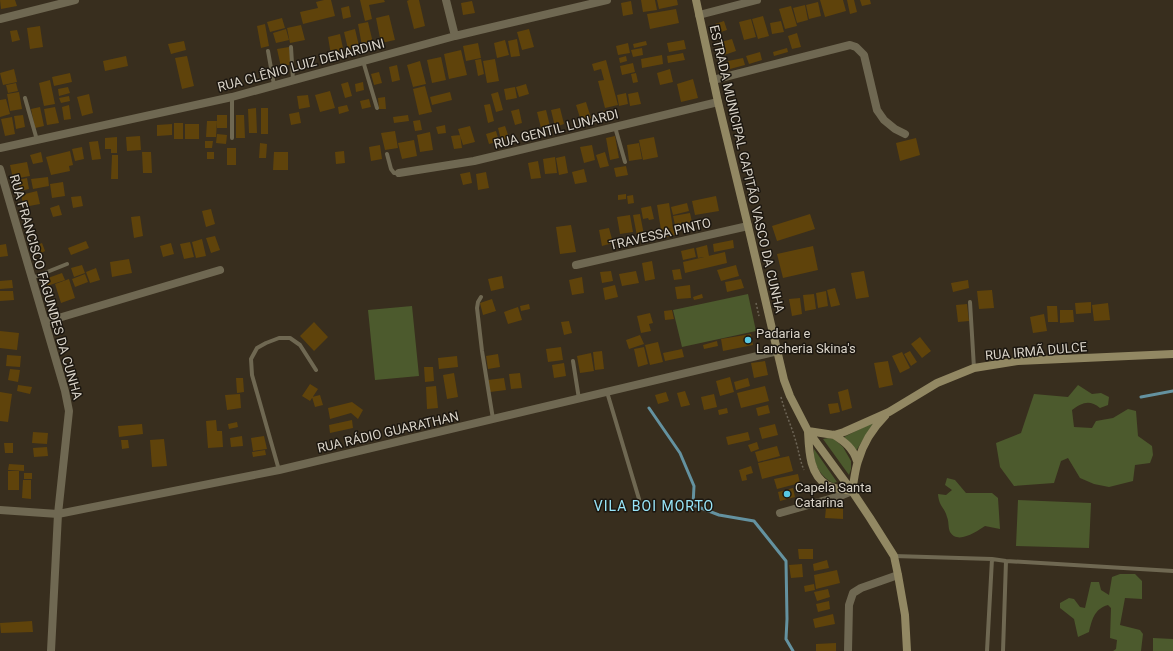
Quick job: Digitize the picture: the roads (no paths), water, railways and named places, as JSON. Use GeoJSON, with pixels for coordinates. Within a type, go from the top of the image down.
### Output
{"type":"FeatureCollection","features":[{"type":"Feature","properties":{"kind":"street"},"geometry":{"type":"LineString","coordinates":[[0,19],[75,0]]}},
{"type":"Feature","properties":{"kind":"street"},"geometry":{"type":"LineString","coordinates":[[446,0],[455,36]]}},
{"type":"Feature","properties":{"kind":"street","name":"RUA CLÊNIO LUIZ DENARDINI"},"geometry":{"type":"LineString","coordinates":[[0,148],[232,97],[455,36],[607,0]]}},
{"type":"Feature","properties":{"kind":"street","name":"ESTRADA MUNICIPAL CAPITÃO VASCO DA CUNHA"},"geometry":{"type":"LineString","coordinates":[[696,0],[718,102],[784,380],[790,396],[808,431],[852,491],[894,556]]}},
{"type":"Feature","properties":{"kind":"street"},"geometry":{"type":"LineString","coordinates":[[699,15],[757,0]]}},
{"type":"Feature","properties":{"kind":"street"},"geometry":{"type":"LineString","coordinates":[[713,80],[850,45],[856,47],[864,55],[877,110],[884,120],[895,129],[905,134]]}},
{"type":"Feature","properties":{"kind":"street","name":"RUA GENTIL LUNARDI"},"geometry":{"type":"LineString","coordinates":[[399,174],[474,161],[718,102]]}},
{"type":"Feature","properties":{"kind":"street","name":"RUA FRANCISCO FAGUNDES DA CUNHA"},"geometry":{"type":"LineString","coordinates":[[0,170],[65,391],[69,411],[58,514],[51,651]]}},
{"type":"Feature","properties":{"kind":"street","name":"TRAVESSA PINTO"},"geometry":{"type":"LineString","coordinates":[[576,265],[748,226]]}},
{"type":"Feature","properties":{"kind":"street"},"geometry":{"type":"LineString","coordinates":[[45,322],[220,270]]}},
{"type":"Feature","properties":{"kind":"street","name":"RUA RÁDIO GUARATHAN"},"geometry":{"type":"LineString","coordinates":[[0,510],[58,514],[279,470],[778,351]]}},
{"type":"Feature","properties":{"kind":"street","name":"RUA IRMÃ DULCE"},"geometry":{"type":"LineString","coordinates":[[808,431],[834,434],[844,432],[889,412],[937,383],[974,368],[1018,362],[1173,354]]}},
{"type":"Feature","properties":{"kind":"street","name":"RUA IRMÃ DULCE"},"geometry":{"type":"LineString","coordinates":[[852,491],[858,461],[863,449],[876,425],[889,412]]}},
{"type":"Feature","properties":{"kind":"street"},"geometry":{"type":"LineString","coordinates":[[808,431],[809,454],[814,471],[827,485],[852,491]]}},
{"type":"Feature","properties":{"kind":"street"},"geometry":{"type":"LineString","coordinates":[[834,434],[852,448],[858,461]]}},
{"type":"Feature","properties":{"kind":"street"},"geometry":{"type":"LineString","coordinates":[[780,513],[840,496],[852,491]]}},
{"type":"Feature","properties":{"kind":"street"},"geometry":{"type":"LineString","coordinates":[[894,556],[905,615],[907,651]]}},
{"type":"Feature","properties":{"kind":"street"},"geometry":{"type":"LineString","coordinates":[[848,651],[849,605],[853,593],[861,588],[898,575]]}},
{"type":"Feature","properties":{"kind":"lane"},"geometry":{"type":"LineString","coordinates":[[290,47],[293,80]]}},
{"type":"Feature","properties":{"kind":"lane"},"geometry":{"type":"LineString","coordinates":[[268,51],[274,85]]}},
{"type":"Feature","properties":{"kind":"lane"},"geometry":{"type":"LineString","coordinates":[[364,61],[376,108]]}},
{"type":"Feature","properties":{"kind":"lane"},"geometry":{"type":"LineString","coordinates":[[232,97],[232,138]]}},
{"type":"Feature","properties":{"kind":"lane"},"geometry":{"type":"LineString","coordinates":[[25,98],[37,140]]}},
{"type":"Feature","properties":{"kind":"lane"},"geometry":{"type":"LineString","coordinates":[[615,127],[626,162]]}},
{"type":"Feature","properties":{"kind":"lane"},"geometry":{"type":"LineString","coordinates":[[387,154],[391,169],[394,173],[399,174]]}},
{"type":"Feature","properties":{"kind":"lane"},"geometry":{"type":"LineString","coordinates":[[32,278],[67,264]]}},
{"type":"Feature","properties":{"kind":"lane"},"geometry":{"type":"LineString","coordinates":[[481,297],[477,308],[493,419]]}},
{"type":"Feature","properties":{"kind":"lane"},"geometry":{"type":"LineString","coordinates":[[970,302],[974,368]]}},
{"type":"Feature","properties":{"kind":"lane"},"geometry":{"type":"LineString","coordinates":[[279,470],[252,375],[251,359],[257,348],[266,343],[279,338],[290,338],[300,345],[316,370]]}},
{"type":"Feature","properties":{"kind":"lane"},"geometry":{"type":"LineString","coordinates":[[573,361],[579,398]]}},
{"type":"Feature","properties":{"kind":"lane"},"geometry":{"type":"LineString","coordinates":[[607,392],[639,499]]}},
{"type":"Feature","properties":{"kind":"lane"},"geometry":{"type":"LineString","coordinates":[[894,556],[992,559],[1173,571]]}},
{"type":"Feature","properties":{"kind":"lane"},"geometry":{"type":"LineString","coordinates":[[987,651],[992,559]]}},
{"type":"Feature","properties":{"kind":"lane"},"geometry":{"type":"LineString","coordinates":[[1003,651],[1006,561]]}},
{"type":"Feature","properties":{"kind":"waterway"},"geometry":{"type":"LineString","coordinates":[[1141,397],[1173,391]]}},
{"type":"Feature","properties":{"kind":"waterway"},"geometry":{"type":"LineString","coordinates":[[649,408],[680,453],[694,486],[693,505],[719,515],[754,521],[786,561],[786,639],[793,651]]}},
{"type":"Feature","properties":{"kind":"place","name":"Padaria e Lancheria Skina's"},"geometry":{"type":"Point","coordinates":[748,340]}},
{"type":"Feature","properties":{"kind":"place","name":"Capela Santa Catarina"},"geometry":{"type":"Point","coordinates":[787,494]}},
{"type":"Feature","properties":{"kind":"district","name":"VILA BOI MORTO"},"geometry":{"type":"Point","coordinates":[654,506]}}]}
